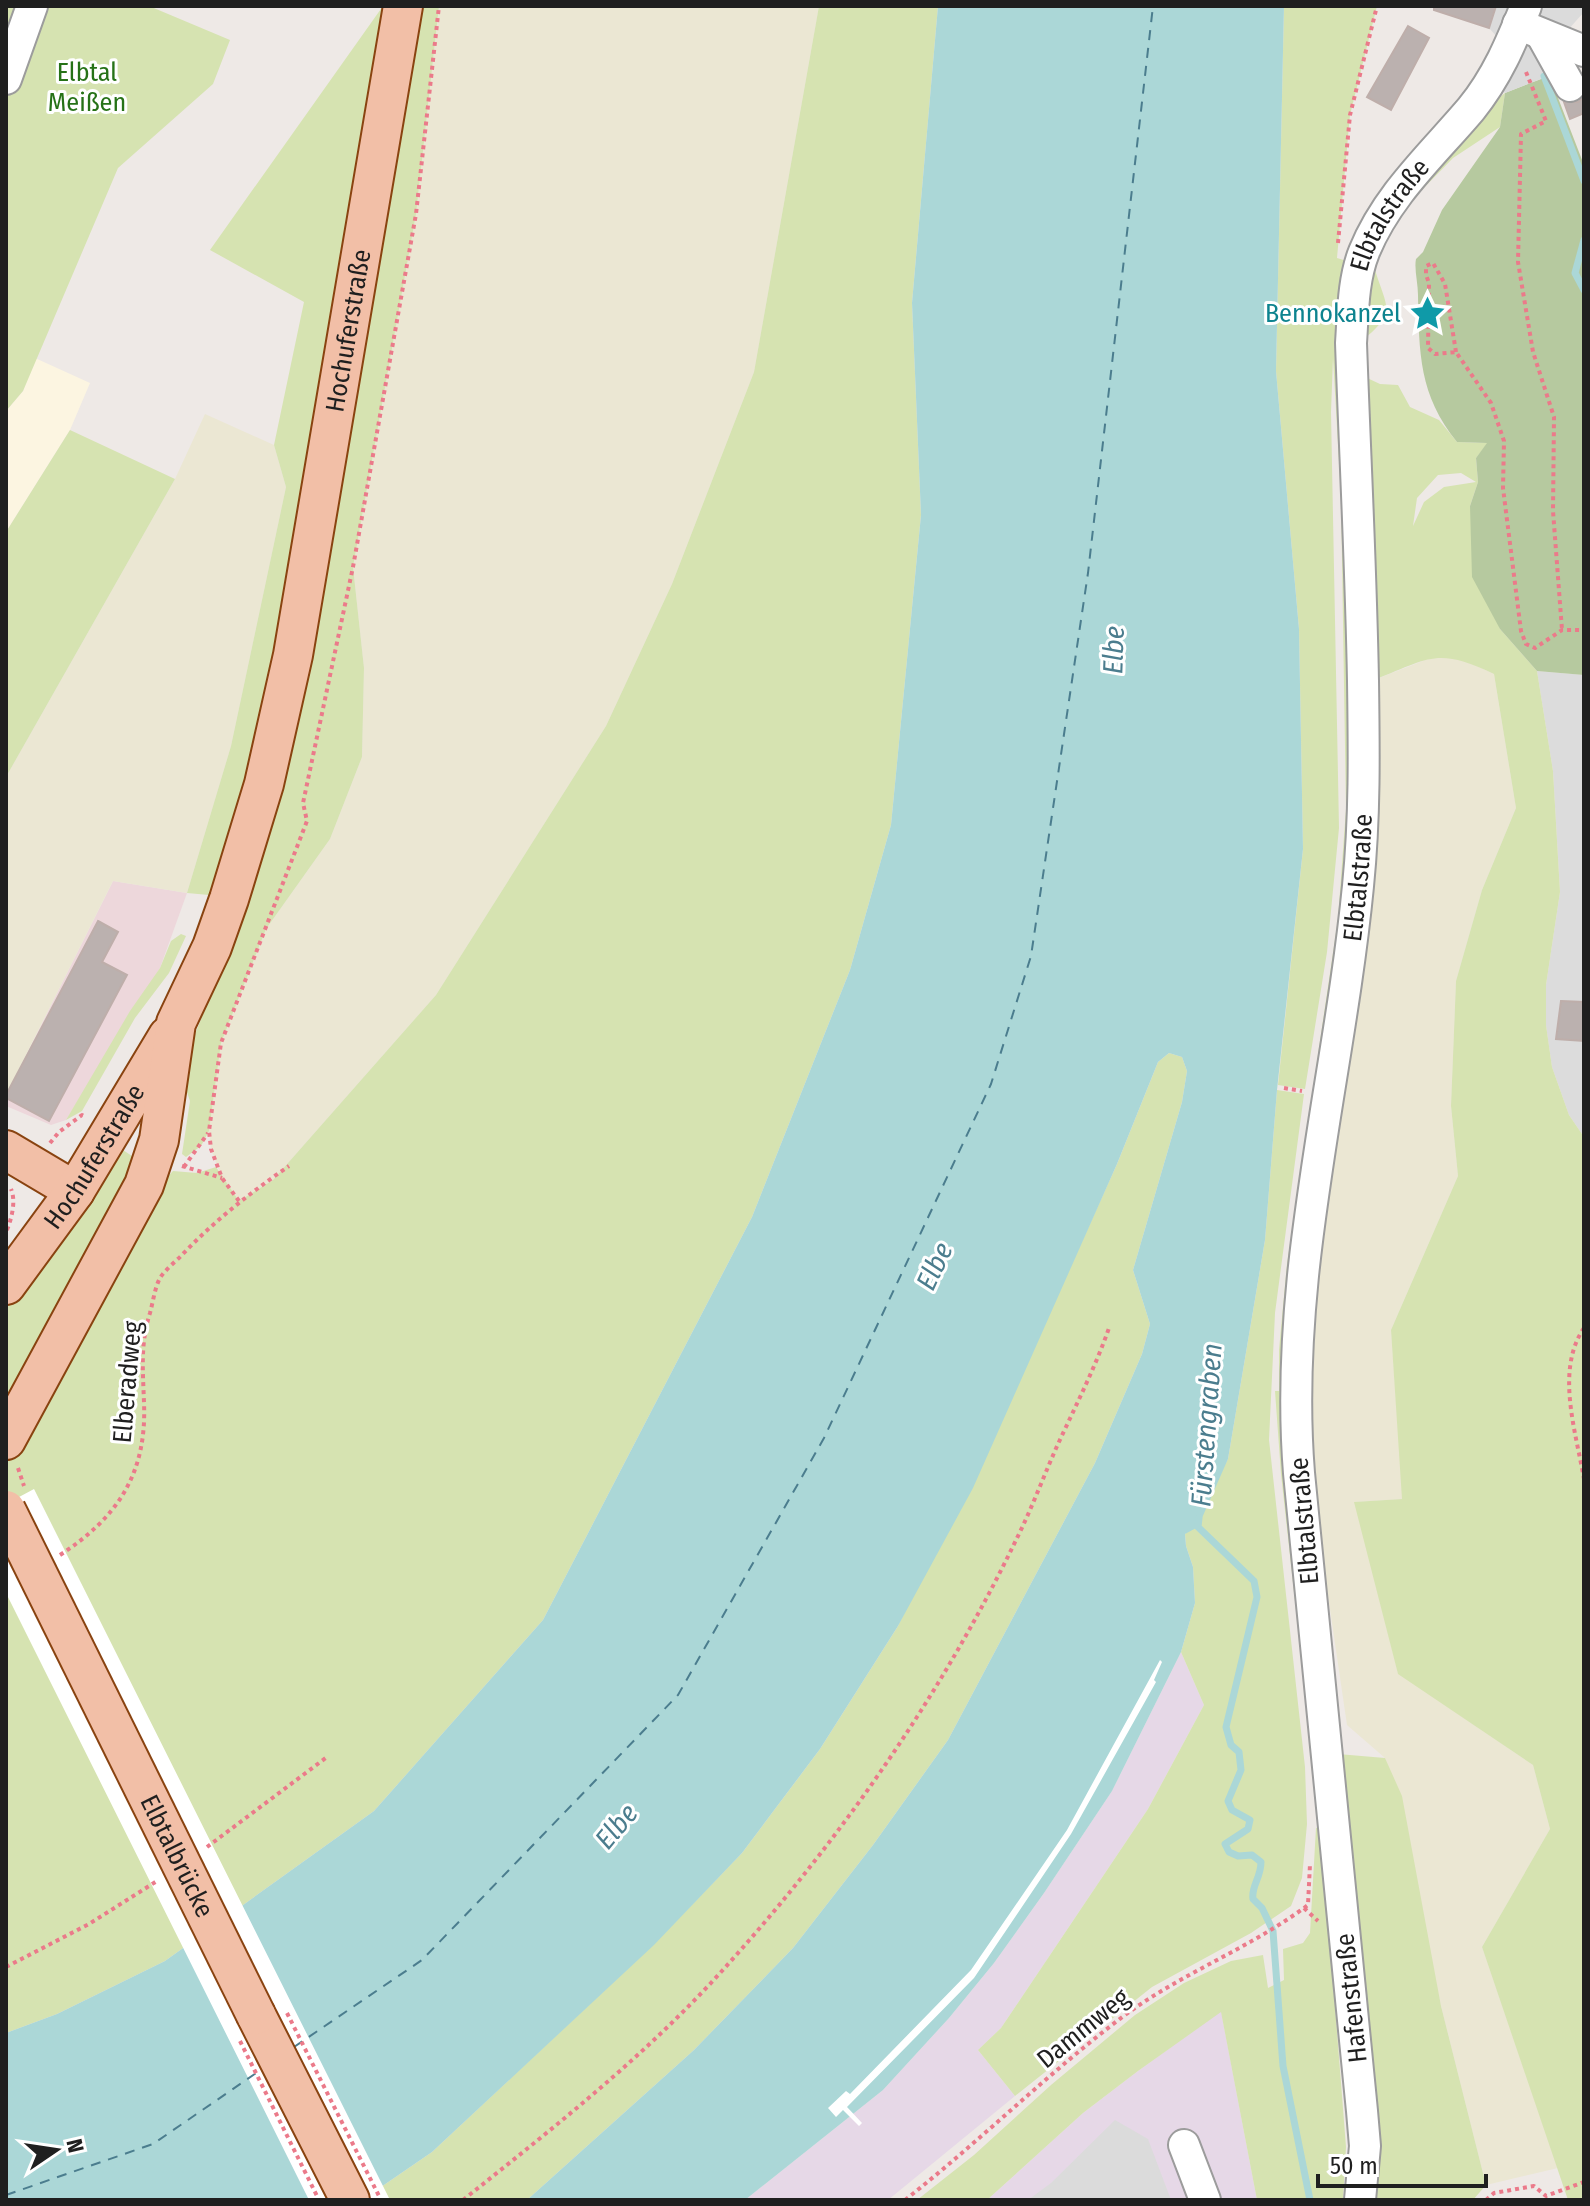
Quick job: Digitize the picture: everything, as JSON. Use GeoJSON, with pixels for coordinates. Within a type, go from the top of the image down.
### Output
{"type":"FeatureCollection","features":[{"type":"Feature","properties":{"kind":"main road","name":"Hochuferstraße"},"geometry":{"type":"LineString","coordinates":[[6,1285],[75,1191],[176,1023],[212,947],[229,899],[264,784],[293,655],[403,6]]}},
{"type":"Feature","properties":{"kind":"main road"},"geometry":{"type":"LineString","coordinates":[[6,1440],[144,1185],[159,1140],[176,1023]]}},
{"type":"Feature","properties":{"kind":"main road"},"geometry":{"type":"LineString","coordinates":[[6,1150],[75,1191]]}},
{"type":"Feature","properties":{"kind":"main road","name":"Elbtalbrücke"},"geometry":{"type":"LineString","coordinates":[[6,1510],[350,2200]]}},
{"type":"Feature","properties":{"kind":"street"},"geometry":{"type":"LineString","coordinates":[[6,79],[32,6]]}},
{"type":"Feature","properties":{"kind":"street"},"geometry":{"type":"LineString","coordinates":[[1524,28],[1584,51]]}},
{"type":"Feature","properties":{"kind":"street"},"geometry":{"type":"LineString","coordinates":[[1524,28],[1570,86]]}},
{"type":"Feature","properties":{"kind":"street","name":"Elbtalstraße"},"geometry":{"type":"LineString","coordinates":[[1322,1796],[1294,1391],[1311,1207],[1346,986],[1364,813],[1362,619],[1351,343],[1353,313],[1360,264],[1374,231],[1415,171],[1488,87],[1524,28]]}},
{"type":"Feature","properties":{"kind":"street","name":"Hafenstraße"},"geometry":{"type":"LineString","coordinates":[[1322,1796],[1364,2134],[1360,2200]]}},
{"type":"Feature","properties":{"kind":"street"},"geometry":{"type":"LineString","coordinates":[[1184,2145],[1205,2200]]}},
{"type":"Feature","properties":{"kind":"path"},"geometry":{"type":"LineString","coordinates":[[239,1201],[222,1178],[211,1149],[209,1131],[221,1043],[307,821],[303,803],[353,567],[416,214],[439,6]]}},
{"type":"Feature","properties":{"kind":"path"},"geometry":{"type":"LineString","coordinates":[[1524,28],[1529,75],[1546,121],[1521,134],[1518,262],[1533,352],[1554,417],[1553,511],[1562,630]]}},
{"type":"Feature","properties":{"kind":"path"},"geometry":{"type":"LineString","coordinates":[[1456,352],[1435,354],[1428,348],[1429,283],[1426,266],[1433,263],[1445,284],[1456,352],[1491,403],[1504,441],[1503,488],[1521,631],[1526,644],[1535,648],[1562,630],[1584,630]]}},
{"type":"Feature","properties":{"kind":"path"},"geometry":{"type":"LineString","coordinates":[[1284,1088],[1309,1092]]}},
{"type":"Feature","properties":{"kind":"path"},"geometry":{"type":"LineString","coordinates":[[209,1131],[184,1167],[222,1178]]}},
{"type":"Feature","properties":{"kind":"path","name":"Elberadweg"},"geometry":{"type":"LineString","coordinates":[[50,1562],[101,1525],[129,1482],[144,1429],[143,1335],[160,1278],[201,1234],[239,1201],[289,1166]]}},
{"type":"Feature","properties":{"kind":"path"},"geometry":{"type":"LineString","coordinates":[[6,1234],[13,1214],[13,1194]]}},
{"type":"Feature","properties":{"kind":"path"},"geometry":{"type":"LineString","coordinates":[[463,2200],[592,2096],[720,1974],[803,1877],[865,1796],[942,1677],[1017,1539],[1094,1370],[1109,1328]]}},
{"type":"Feature","properties":{"kind":"path"},"geometry":{"type":"LineString","coordinates":[[1584,1328],[1568,1366],[1584,1479]]}},
{"type":"Feature","properties":{"kind":"path","name":"Dammweg"},"geometry":{"type":"LineString","coordinates":[[905,2200],[1120,2019],[1174,1983],[1244,1948],[1301,1910]]}},
{"type":"Feature","properties":{"kind":"path"},"geometry":{"type":"LineString","coordinates":[[1486,2200],[1494,2193],[1534,2186],[1546,2196],[1584,2182]]}},
{"type":"Feature","properties":{"kind":"shaded area"},"geometry":{"type":"Polygon","coordinates":[[[439,6],[819,6],[754,372],[672,584],[606,726],[436,995],[273,1180],[239,1201],[222,1178],[211,1149],[209,1131],[221,1043],[266,929],[330,839],[362,757],[364,668],[353,567],[416,214],[439,6]]]}},
{"type":"Feature","properties":{"kind":"shaded area"},"geometry":{"type":"Polygon","coordinates":[[[1496,6],[1584,6],[1584,12],[1567,31],[1567,52],[1541,79],[1505,93],[1491,81],[1509,50],[1489,28],[1496,6]]]}},
{"type":"Feature","properties":{"kind":"shaded area"},"geometry":{"type":"Polygon","coordinates":[[[35,358],[90,383],[70,430],[6,532],[6,411],[23,391],[35,358]]]}},
{"type":"Feature","properties":{"kind":"shaded area"},"geometry":{"type":"Polygon","coordinates":[[[205,414],[274,445],[286,487],[231,746],[187,893],[113,881],[6,1095],[6,777],[175,479],[205,414]]]}},
{"type":"Feature","properties":{"kind":"shaded area"},"geometry":{"type":"Polygon","coordinates":[[[1433,657],[1462,659],[1494,674],[1516,808],[1482,890],[1456,981],[1451,1106],[1458,1176],[1391,1330],[1403,1499],[1355,1502],[1398,1673],[1533,1765],[1550,1829],[1482,1947],[1558,2168],[1486,2185],[1441,2006],[1385,1758],[1347,1725],[1321,1548],[1309,1428],[1309,1357],[1319,1270],[1361,977],[1374,680],[1433,657]]]}},
{"type":"Feature","properties":{"kind":"shaded area"},"geometry":{"type":"Polygon","coordinates":[[[1537,671],[1584,675],[1584,1137],[1569,1115],[1552,1067],[1546,1025],[1546,985],[1560,892],[1553,771],[1537,671]]]}},
{"type":"Feature","properties":{"kind":"shaded area"},"geometry":{"type":"Polygon","coordinates":[[[113,881],[187,893],[160,968],[66,1120],[51,1125],[6,1106],[6,1095],[113,881]]]}},
{"type":"Feature","properties":{"kind":"shaded area"},"geometry":{"type":"Polygon","coordinates":[[[1181,1652],[1204,1705],[1148,1809],[1001,2028],[978,2050],[1015,2096],[888,2200],[745,2200],[883,2090],[994,1963],[1112,1791],[1181,1652]]]}},
{"type":"Feature","properties":{"kind":"shaded area"},"geometry":{"type":"Polygon","coordinates":[[[1221,2011],[1257,2200],[987,2200],[1083,2113],[1221,2011]]]}},
{"type":"Feature","properties":{"kind":"shaded area"},"geometry":{"type":"Polygon","coordinates":[[[1115,2120],[1148,2139],[1171,2200],[1028,2200],[1051,2183],[1115,2120]]]}},
{"type":"Feature","properties":{"kind":"green space","name":"Elbtal Meißen"},"geometry":{"type":"Polygon","coordinates":[[[6,6],[149,6],[230,40],[213,84],[118,168],[23,391],[6,411],[6,6]]]}},
{"type":"Feature","properties":{"kind":"green space"},"geometry":{"type":"Polygon","coordinates":[[[383,6],[387,6],[259,765],[209,895],[187,893],[231,746],[286,487],[274,445],[304,302],[210,250],[383,6]]]}},
{"type":"Feature","properties":{"kind":"green space"},"geometry":{"type":"Polygon","coordinates":[[[417,6],[439,6],[416,214],[353,567],[364,668],[362,757],[330,839],[266,929],[221,1043],[209,1131],[201,1146],[186,1157],[182,1154],[190,1101],[180,1072],[246,906],[417,6]]]}},
{"type":"Feature","properties":{"kind":"green space"},"geometry":{"type":"Polygon","coordinates":[[[819,6],[938,6],[912,303],[921,515],[891,825],[850,970],[752,1217],[543,1620],[374,1811],[165,1961],[57,2014],[6,2033],[6,1454],[32,1424],[155,1205],[164,1180],[173,1171],[197,1173],[216,1167],[239,1201],[273,1180],[436,995],[606,726],[672,584],[754,372],[819,6]]]}},
{"type":"Feature","properties":{"kind":"green space"},"geometry":{"type":"Polygon","coordinates":[[[1284,6],[1377,6],[1350,115],[1337,258],[1350,262],[1356,791],[1303,1209],[1315,1783],[1281,1474],[1275,1391],[1279,1391],[1279,1350],[1287,1264],[1338,919],[1346,809],[1341,497],[1333,358],[1331,412],[1339,828],[1327,952],[1305,1089],[1278,1085],[1303,849],[1299,629],[1276,371],[1284,6]]]}},
{"type":"Feature","properties":{"kind":"green space"},"geometry":{"type":"Polygon","coordinates":[[[1548,72],[1584,165],[1584,675],[1537,671],[1500,629],[1472,577],[1470,506],[1478,482],[1476,458],[1487,443],[1457,442],[1444,425],[1428,390],[1419,336],[1416,259],[1423,252],[1442,210],[1500,127],[1505,93],[1541,79],[1548,72]]]}},
{"type":"Feature","properties":{"kind":"green space"},"geometry":{"type":"Polygon","coordinates":[[[1505,93],[1500,127],[1453,158],[1416,196],[1392,230],[1442,156],[1473,121],[1505,93]]]}},
{"type":"Feature","properties":{"kind":"green space"},"geometry":{"type":"Polygon","coordinates":[[[1375,270],[1385,302],[1385,315],[1363,340],[1375,270]]]}},
{"type":"Feature","properties":{"kind":"green space"},"geometry":{"type":"Polygon","coordinates":[[[1365,377],[1380,384],[1398,385],[1410,407],[1439,420],[1457,442],[1488,443],[1476,458],[1478,482],[1470,506],[1500,629],[1537,671],[1553,771],[1560,892],[1546,985],[1546,1025],[1552,1067],[1569,1115],[1584,1137],[1584,2200],[1568,2200],[1482,1947],[1550,1829],[1533,1765],[1398,1674],[1354,1502],[1402,1499],[1391,1330],[1458,1176],[1451,1106],[1456,981],[1482,890],[1516,808],[1494,674],[1446,658],[1422,661],[1374,680],[1365,377]],[[1461,473],[1438,475],[1417,498],[1413,526],[1424,502],[1444,487],[1476,482],[1461,473]]]}},
{"type":"Feature","properties":{"kind":"green space"},"geometry":{"type":"Polygon","coordinates":[[[70,430],[175,479],[6,777],[6,532],[70,430]]]}},
{"type":"Feature","properties":{"kind":"green space"},"geometry":{"type":"Polygon","coordinates":[[[181,934],[186,936],[169,973],[135,1018],[82,1111],[66,1120],[130,1011],[160,968],[171,941],[181,934]]]}},
{"type":"Feature","properties":{"kind":"green space"},"geometry":{"type":"Polygon","coordinates":[[[1169,1053],[1182,1057],[1187,1071],[1182,1102],[1133,1270],[1150,1324],[1142,1354],[1095,1463],[948,1740],[873,1845],[793,1948],[694,2050],[527,2200],[362,2200],[432,2152],[653,1945],[742,1853],[820,1749],[898,1626],[1069,1270],[1117,1164],[1158,1062],[1169,1053]]]}},
{"type":"Feature","properties":{"kind":"green space"},"geometry":{"type":"Polygon","coordinates":[[[1277,1090],[1304,1094],[1275,1313],[1269,1440],[1305,1767],[1307,1824],[1302,1878],[1291,1906],[1251,1933],[1152,1987],[1015,2096],[978,2050],[1001,2028],[1148,1809],[1204,1705],[1181,1652],[1195,1603],[1193,1567],[1185,1534],[1228,1459],[1265,1240],[1277,1090]]]}},
{"type":"Feature","properties":{"kind":"green space"},"geometry":{"type":"Polygon","coordinates":[[[120,1148],[141,1162],[6,1412],[6,1309],[37,1271],[120,1148]]]}},
{"type":"Feature","properties":{"kind":"green space"},"geometry":{"type":"Polygon","coordinates":[[[1338,1754],[1385,1758],[1402,1796],[1441,2006],[1486,2185],[1473,2200],[1375,2200],[1379,2146],[1338,1754]]]}},
{"type":"Feature","properties":{"kind":"green space"},"geometry":{"type":"Polygon","coordinates":[[[1321,1827],[1346,2147],[1343,2200],[1257,2200],[1221,2012],[1083,2113],[987,2200],[917,2200],[974,2155],[1135,2015],[1184,1983],[1231,1961],[1263,1955],[1268,1988],[1284,1980],[1283,1949],[1303,1943],[1310,1933],[1316,1828],[1321,1827]]]}},
{"type":"Feature","properties":{"kind":"water","name":"Elbe"},"geometry":{"type":"Polygon","coordinates":[[[938,6],[1284,6],[1276,371],[1299,629],[1303,849],[1277,1090],[1265,1240],[1228,1459],[1198,1527],[1185,1534],[1193,1567],[1195,1603],[1181,1652],[1112,1791],[1044,1893],[994,1963],[883,2090],[745,2200],[527,2200],[694,2050],[793,1948],[873,1845],[948,1740],[1095,1463],[1142,1354],[1150,1324],[1133,1270],[1182,1102],[1187,1071],[1182,1057],[1169,1053],[1158,1062],[1117,1164],[973,1488],[898,1626],[820,1749],[742,1853],[654,1945],[432,2152],[362,2200],[6,2200],[6,2033],[57,2014],[165,1961],[374,1811],[543,1620],[752,1217],[850,970],[891,825],[921,515],[912,303],[938,6]]]}},
{"type":"Feature","properties":{"kind":"pier"},"geometry":{"type":"Polygon","coordinates":[[[34,1489],[390,2200],[309,2200],[6,1593],[6,1504],[34,1489]]]}},
{"type":"Feature","properties":{"kind":"pier"},"geometry":{"type":"Polygon","coordinates":[[[1160,1660],[1156,1682],[1071,1834],[974,1978],[847,2107],[862,2123],[859,2126],[843,2110],[836,2117],[828,2108],[846,2091],[850,2094],[971,1970],[1067,1830],[1160,1660]]]}},
{"type":"Feature","properties":{"kind":"building"},"geometry":{"type":"Polygon","coordinates":[[[1434,6],[1496,6],[1489,28],[1434,10],[1434,6]]]}},
{"type":"Feature","properties":{"kind":"building"},"geometry":{"type":"Polygon","coordinates":[[[1408,26],[1429,38],[1391,110],[1367,97],[1408,26]]]}},
{"type":"Feature","properties":{"kind":"building"},"geometry":{"type":"Polygon","coordinates":[[[1584,97],[1584,113],[1570,119],[1564,102],[1578,102],[1584,97]]]}},
{"type":"Feature","properties":{"kind":"building"},"geometry":{"type":"Polygon","coordinates":[[[98,921],[118,932],[102,962],[127,975],[49,1121],[6,1098],[6,1095],[98,921]]]}},
{"type":"Feature","properties":{"kind":"building"},"geometry":{"type":"Polygon","coordinates":[[[1561,1001],[1584,1002],[1584,1041],[1556,1039],[1561,1001]]]}},
{"type":"Feature","properties":{"kind":"waterway"},"geometry":{"type":"LineString","coordinates":[[1544,76],[1584,181]]}},
{"type":"Feature","properties":{"kind":"waterway"},"geometry":{"type":"LineString","coordinates":[[1584,240],[1575,273],[1584,290]]}},
{"type":"Feature","properties":{"kind":"waterway","name":"Fürstengraben"},"geometry":{"type":"LineString","coordinates":[[1199,1518],[1198,1527],[1254,1581],[1257,1597],[1226,1727],[1231,1745],[1239,1752],[1241,1770],[1228,1801],[1232,1810],[1250,1820],[1248,1829],[1225,1844],[1229,1852],[1238,1856],[1252,1855],[1261,1862],[1253,1899],[1262,1908],[1273,1931],[1283,2066],[1310,2200]]}},
{"type":"Feature","properties":{"kind":"ferry route"},"geometry":{"type":"LineString","coordinates":[[294,2047],[422,1960],[678,1695],[824,1438],[991,1084],[1031,956],[1088,573],[1153,6]]}},
{"type":"Feature","properties":{"kind":"ferry route"},"geometry":{"type":"LineString","coordinates":[[6,2195],[153,2144],[262,2069]]}},
{"type":"Feature","properties":{"kind":"place","name":"Bennokanzel"},"geometry":{"type":"Point","coordinates":[1427,313]}}]}
